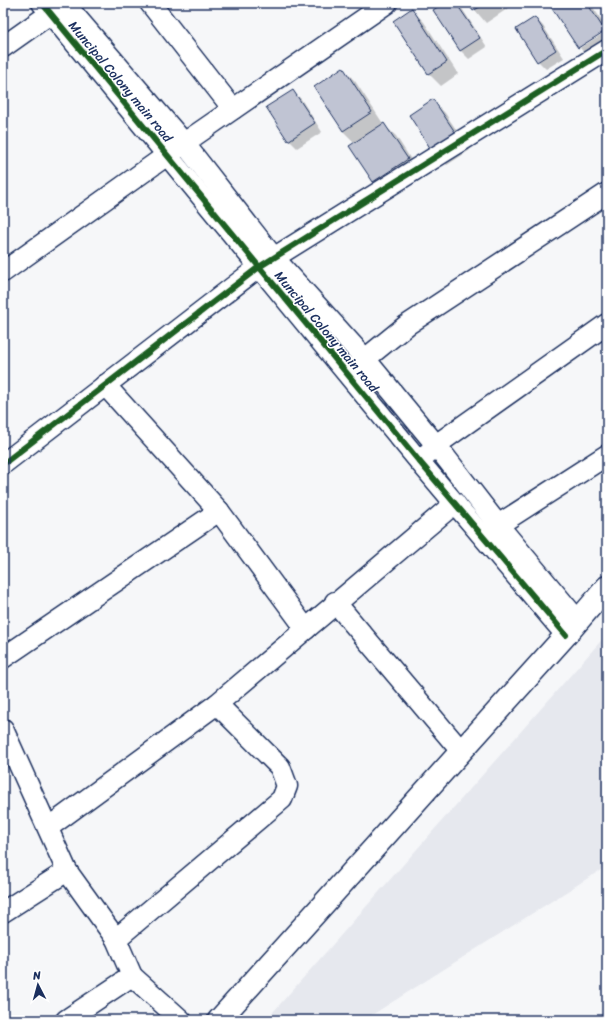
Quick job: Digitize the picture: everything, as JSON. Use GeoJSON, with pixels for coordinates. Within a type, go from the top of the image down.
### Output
{"type":"FeatureCollection","features":[{"type":"Feature","properties":{"kind":"street"},"geometry":{"type":"LineString","coordinates":[[150,3],[233,109]]}},
{"type":"Feature","properties":{"kind":"street"},"geometry":{"type":"LineString","coordinates":[[3,272],[168,154],[387,3]]}},
{"type":"Feature","properties":{"kind":"street"},"geometry":{"type":"LineString","coordinates":[[3,47],[58,5],[184,143],[267,262],[366,360],[436,445],[491,531],[607,455]]}},
{"type":"Feature","properties":{"kind":"street","name":"Muncipal Colony main road"},"geometry":{"type":"LineString","coordinates":[[58,5],[168,154],[267,262],[348,373],[419,461],[455,503],[491,531],[572,628]]}},
{"type":"Feature","properties":{"kind":"street"},"geometry":{"type":"LineString","coordinates":[[3,464],[267,262],[607,50]]}},
{"type":"Feature","properties":{"kind":"street"},"geometry":{"type":"LineString","coordinates":[[348,373],[366,360],[407,325],[607,193]]}},
{"type":"Feature","properties":{"kind":"street"},"geometry":{"type":"LineString","coordinates":[[419,461],[436,445],[607,324]]}},
{"type":"Feature","properties":{"kind":"street"},"geometry":{"type":"LineString","coordinates":[[106,385],[219,511],[306,628]]}},
{"type":"Feature","properties":{"kind":"street"},"geometry":{"type":"LineString","coordinates":[[49,827],[217,704],[335,602],[455,503]]}},
{"type":"Feature","properties":{"kind":"street"},"geometry":{"type":"LineString","coordinates":[[3,658],[219,511]]}},
{"type":"Feature","properties":{"kind":"street"},"geometry":{"type":"LineString","coordinates":[[219,1020],[572,628],[607,587]]}},
{"type":"Feature","properties":{"kind":"street"},"geometry":{"type":"LineString","coordinates":[[335,602],[461,750]]}},
{"type":"Feature","properties":{"kind":"street"},"geometry":{"type":"LineString","coordinates":[[116,939],[282,799],[287,786],[280,767],[217,704]]}},
{"type":"Feature","properties":{"kind":"street"},"geometry":{"type":"LineString","coordinates":[[3,729],[10,764],[49,827],[67,871],[116,939],[132,976],[181,1020]]}},
{"type":"Feature","properties":{"kind":"street"},"geometry":{"type":"LineString","coordinates":[[3,912],[67,871]]}},
{"type":"Feature","properties":{"kind":"street"},"geometry":{"type":"LineString","coordinates":[[66,1020],[132,976]]}},
{"type":"Feature","properties":{"kind":"shaded area"},"geometry":{"type":"Polygon","coordinates":[[[607,634],[607,866],[364,1020],[266,1020],[607,634]]]}},
{"type":"Feature","properties":{"kind":"building"},"geometry":{"type":"Polygon","coordinates":[[[444,3],[456,3],[480,38],[460,51],[433,10],[444,3]]]}},
{"type":"Feature","properties":{"kind":"building"},"geometry":{"type":"Polygon","coordinates":[[[468,3],[486,3],[473,11],[468,3]]]}},
{"type":"Feature","properties":{"kind":"building"},"geometry":{"type":"Polygon","coordinates":[[[587,3],[605,31],[578,48],[549,4],[587,3]]]}},
{"type":"Feature","properties":{"kind":"building"},"geometry":{"type":"Polygon","coordinates":[[[412,8],[447,62],[428,74],[393,21],[412,8]]]}},
{"type":"Feature","properties":{"kind":"building"},"geometry":{"type":"Polygon","coordinates":[[[535,17],[556,50],[537,62],[516,29],[535,17]]]}},
{"type":"Feature","properties":{"kind":"building"},"geometry":{"type":"Polygon","coordinates":[[[343,67],[372,112],[343,131],[314,87],[343,67]]]}},
{"type":"Feature","properties":{"kind":"building"},"geometry":{"type":"Polygon","coordinates":[[[293,90],[315,123],[288,141],[266,107],[293,90]]]}},
{"type":"Feature","properties":{"kind":"building"},"geometry":{"type":"Polygon","coordinates":[[[433,99],[459,138],[434,154],[409,115],[433,99]]]}},
{"type":"Feature","properties":{"kind":"building"},"geometry":{"type":"Polygon","coordinates":[[[384,123],[408,159],[373,182],[349,146],[384,123]]]}},
{"type":"Feature","properties":{"kind":"cycle path"},"geometry":{"type":"LineString","coordinates":[[42,3],[419,461],[566,635]]}},
{"type":"Feature","properties":{"kind":"cycle path"},"geometry":{"type":"LineString","coordinates":[[3,464],[259,267],[607,50]]}}]}
